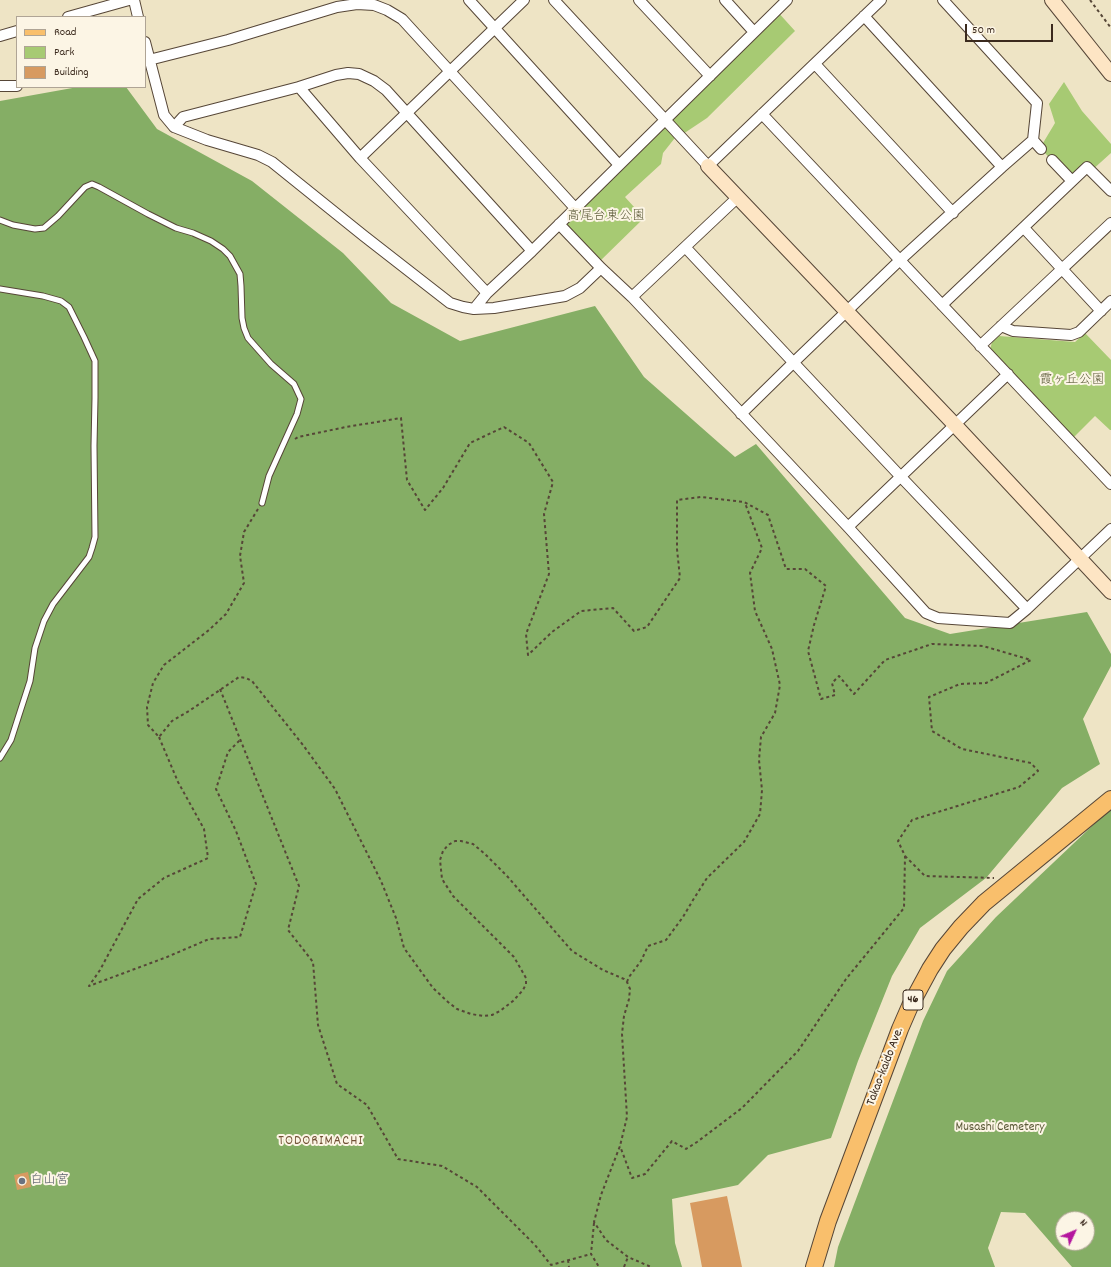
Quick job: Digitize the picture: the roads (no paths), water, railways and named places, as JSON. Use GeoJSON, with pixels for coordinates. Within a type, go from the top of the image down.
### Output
{"type":"FeatureCollection","features":[{"type":"Feature","properties":{"kind":"main road","name":"Takao-kaido Ave."},"geometry":{"type":"LineString","coordinates":[[814,1267],[828,1221],[900,1029],[910,1006],[930,969],[943,949],[961,927],[984,903],[1111,799]]}},
{"type":"Feature","properties":{"kind":"street"},"geometry":{"type":"LineString","coordinates":[[72,16],[129,0]]}},
{"type":"Feature","properties":{"kind":"street"},"geometry":{"type":"LineString","coordinates":[[134,0],[138,16]]}},
{"type":"Feature","properties":{"kind":"street"},"geometry":{"type":"LineString","coordinates":[[470,0],[619,165]]}},
{"type":"Feature","properties":{"kind":"street"},"geometry":{"type":"LineString","coordinates":[[360,158],[524,0]]}},
{"type":"Feature","properties":{"kind":"street"},"geometry":{"type":"LineString","coordinates":[[554,0],[737,198],[955,425],[1111,592]]}},
{"type":"Feature","properties":{"kind":"street"},"geometry":{"type":"LineString","coordinates":[[639,0],[710,76]]}},
{"type":"Feature","properties":{"kind":"street"},"geometry":{"type":"LineString","coordinates":[[725,0],[754,32]]}},
{"type":"Feature","properties":{"kind":"street"},"geometry":{"type":"LineString","coordinates":[[474,309],[487,293],[532,251],[787,0]]}},
{"type":"Feature","properties":{"kind":"street"},"geometry":{"type":"LineString","coordinates":[[708,166],[881,0]]}},
{"type":"Feature","properties":{"kind":"street"},"geometry":{"type":"LineString","coordinates":[[741,414],[900,260],[1033,140],[1038,103],[943,0]]}},
{"type":"Feature","properties":{"kind":"street"},"geometry":{"type":"LineString","coordinates":[[1052,0],[1111,74]]}},
{"type":"Feature","properties":{"kind":"street"},"geometry":{"type":"LineString","coordinates":[[575,208],[402,19],[387,10],[374,5],[336,4],[228,40],[147,60],[164,115],[174,127],[207,140],[258,155],[272,162],[450,303],[474,309],[494,308],[565,296],[580,288],[601,268]]}},
{"type":"Feature","properties":{"kind":"street"},"geometry":{"type":"LineString","coordinates":[[864,16],[1002,167]]}},
{"type":"Feature","properties":{"kind":"street"},"geometry":{"type":"LineString","coordinates":[[0,36],[16,31]]}},
{"type":"Feature","properties":{"kind":"street"},"geometry":{"type":"LineString","coordinates":[[815,64],[953,213]]}},
{"type":"Feature","properties":{"kind":"street"},"geometry":{"type":"LineString","coordinates":[[174,127],[183,117],[299,87],[336,75],[348,73],[359,74],[374,81],[386,90],[532,251]]}},
{"type":"Feature","properties":{"kind":"street"},"geometry":{"type":"LineString","coordinates":[[0,86],[16,86]]}},
{"type":"Feature","properties":{"kind":"street"},"geometry":{"type":"LineString","coordinates":[[299,87],[360,158],[487,293]]}},
{"type":"Feature","properties":{"kind":"street"},"geometry":{"type":"LineString","coordinates":[[762,114],[1111,484]]}},
{"type":"Feature","properties":{"kind":"street"},"geometry":{"type":"LineString","coordinates":[[1033,140],[1041,149]]}},
{"type":"Feature","properties":{"kind":"street"},"geometry":{"type":"LineString","coordinates":[[1052,160],[1072,182]]}},
{"type":"Feature","properties":{"kind":"street"},"geometry":{"type":"LineString","coordinates":[[942,305],[1087,167],[1111,191]]}},
{"type":"Feature","properties":{"kind":"street"},"geometry":{"type":"LineString","coordinates":[[632,298],[737,198]]}},
{"type":"Feature","properties":{"kind":"street"},"geometry":{"type":"LineString","coordinates":[[980,346],[1111,223]]}},
{"type":"Feature","properties":{"kind":"street"},"geometry":{"type":"LineString","coordinates":[[559,224],[632,298],[926,612],[938,618],[1010,623],[1027,609],[1111,529]]}},
{"type":"Feature","properties":{"kind":"street"},"geometry":{"type":"LineString","coordinates":[[1024,228],[1101,311]]}},
{"type":"Feature","properties":{"kind":"street"},"geometry":{"type":"LineString","coordinates":[[684,247],[1027,609]]}},
{"type":"Feature","properties":{"kind":"street"},"geometry":{"type":"LineString","coordinates":[[1001,326],[1013,331],[1072,335],[1079,332],[1111,301]]}},
{"type":"Feature","properties":{"kind":"street"},"geometry":{"type":"LineString","coordinates":[[848,527],[1008,374]]}},
{"type":"Feature","properties":{"kind":"lane"},"geometry":{"type":"LineString","coordinates":[[0,220],[13,225],[35,229],[44,228],[58,216],[85,187],[92,184],[169,225],[211,241],[230,256],[240,274],[242,318],[248,338],[271,364],[294,384],[301,399],[297,414],[269,476],[262,503]]}},
{"type":"Feature","properties":{"kind":"lane"},"geometry":{"type":"LineString","coordinates":[[0,289],[43,296],[61,301],[69,307],[94,361],[95,398],[94,537],[92,548],[89,557],[53,604],[44,621],[36,648],[30,681],[20,715],[11,740],[0,758]]}},
{"type":"Feature","properties":{"kind":"place","name":"白山宮"},"geometry":{"type":"Point","coordinates":[22,1181]}},
{"type":"Feature","properties":{"kind":"district","name":"TODORIMACHI"},"geometry":{"type":"Point","coordinates":[321,1142]}},
{"type":"Feature","properties":{"kind":"park label","name":"高尾台東公園"},"geometry":{"type":"Point","coordinates":[606,217]}},
{"type":"Feature","properties":{"kind":"park label","name":"霞ヶ丘公園"},"geometry":{"type":"Point","coordinates":[1072,381]}},
{"type":"Feature","properties":{"kind":"park label","name":"Musashi Cemetery"},"geometry":{"type":"Point","coordinates":[1000,1128]}}]}
